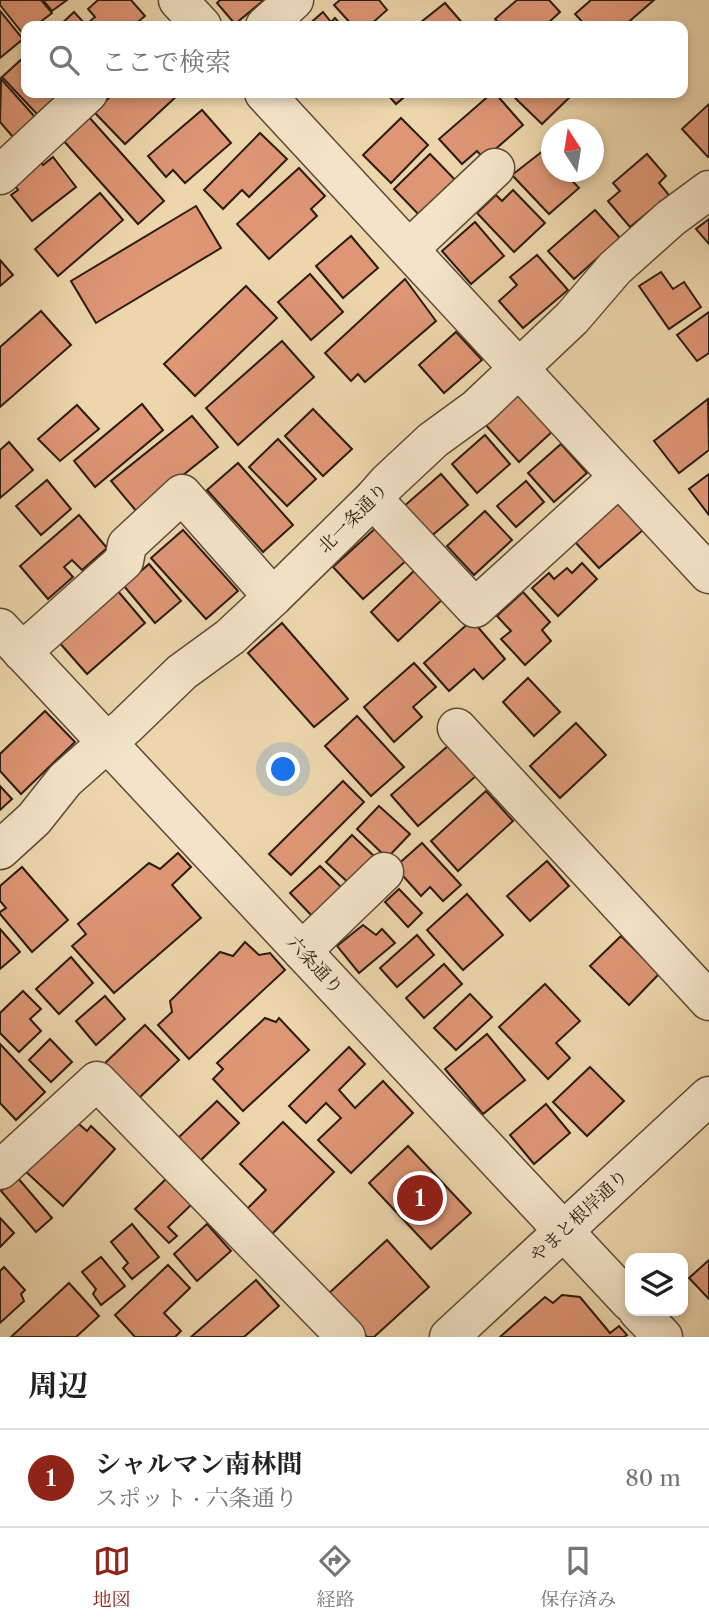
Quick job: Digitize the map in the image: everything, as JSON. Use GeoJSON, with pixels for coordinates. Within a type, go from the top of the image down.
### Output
{"type":"FeatureCollection","features":[{"type":"Feature","properties":{"kind":"street"},"geometry":{"type":"LineString","coordinates":[[271,21],[294,0]]}},
{"type":"Feature","properties":{"kind":"street"},"geometry":{"type":"LineString","coordinates":[[0,175],[83,98]]}},
{"type":"Feature","properties":{"kind":"street"},"geometry":{"type":"LineString","coordinates":[[269,98],[709,573]]}},
{"type":"Feature","properties":{"kind":"street"},"geometry":{"type":"LineString","coordinates":[[408,249],[495,168]]}},
{"type":"Feature","properties":{"kind":"street","name":"北一条通り"},"geometry":{"type":"LineString","coordinates":[[0,850],[34,819],[65,780],[182,672],[230,637],[433,440],[477,408],[572,318],[615,268],[671,218],[709,190]]}},
{"type":"Feature","properties":{"kind":"street"},"geometry":{"type":"LineString","coordinates":[[373,499],[475,608],[619,477]]}},
{"type":"Feature","properties":{"kind":"street"},"geometry":{"type":"LineString","coordinates":[[11,640],[124,561],[127,545],[182,494],[273,597]]}},
{"type":"Feature","properties":{"kind":"street","name":"六条通り"},"geometry":{"type":"LineString","coordinates":[[11,640],[625,1297]]}},
{"type":"Feature","properties":{"kind":"street"},"geometry":{"type":"LineString","coordinates":[[457,728],[709,1001]]}},
{"type":"Feature","properties":{"kind":"street"},"geometry":{"type":"LineString","coordinates":[[302,951],[384,872]]}},
{"type":"Feature","properties":{"kind":"street"},"geometry":{"type":"LineString","coordinates":[[0,1170],[97,1081],[346,1337]]}},
{"type":"Feature","properties":{"kind":"street","name":"やまと根岸通り"},"geometry":{"type":"LineString","coordinates":[[449,1337],[709,1096]]}},
{"type":"Feature","properties":{"kind":"street"},"geometry":{"type":"LineString","coordinates":[[643,1316],[663,1337]]}},
{"type":"Feature","properties":{"kind":"building"},"geometry":{"type":"Polygon","coordinates":[[[0,0],[41,0],[52,13],[42,21],[21,21],[21,31],[0,5],[0,0]]]}},
{"type":"Feature","properties":{"kind":"building"},"geometry":{"type":"Polygon","coordinates":[[[43,0],[67,0],[52,11],[43,0]]]}},
{"type":"Feature","properties":{"kind":"building"},"geometry":{"type":"Polygon","coordinates":[[[98,0],[131,0],[145,16],[139,21],[90,21],[95,17],[88,9],[98,0]]]}},
{"type":"Feature","properties":{"kind":"building"},"geometry":{"type":"Polygon","coordinates":[[[220,0],[264,0],[239,21],[232,21],[217,3],[220,0]]]}},
{"type":"Feature","properties":{"kind":"building"},"geometry":{"type":"Polygon","coordinates":[[[340,0],[379,0],[387,10],[375,21],[348,21],[334,5],[340,0]]]}},
{"type":"Feature","properties":{"kind":"building"},"geometry":{"type":"Polygon","coordinates":[[[517,0],[549,0],[560,12],[550,21],[495,19],[517,0]]]}},
{"type":"Feature","properties":{"kind":"building"},"geometry":{"type":"Polygon","coordinates":[[[591,0],[654,0],[630,21],[581,21],[575,14],[591,0]]]}},
{"type":"Feature","properties":{"kind":"building"},"geometry":{"type":"Polygon","coordinates":[[[445,3],[461,21],[422,21],[445,3]]]}},
{"type":"Feature","properties":{"kind":"building"},"geometry":{"type":"Polygon","coordinates":[[[0,11],[21,37],[21,41],[0,58],[0,11]]]}},
{"type":"Feature","properties":{"kind":"building"},"geometry":{"type":"Polygon","coordinates":[[[74,12],[82,21],[64,21],[74,12]]]}},
{"type":"Feature","properties":{"kind":"building"},"geometry":{"type":"Polygon","coordinates":[[[323,12],[330,21],[313,21],[323,12]]]}},
{"type":"Feature","properties":{"kind":"building"},"geometry":{"type":"Polygon","coordinates":[[[21,60],[21,97],[2,77],[21,60]]]}},
{"type":"Feature","properties":{"kind":"building"},"geometry":{"type":"Polygon","coordinates":[[[1,79],[35,117],[13,137],[0,122],[1,79]]]}},
{"type":"Feature","properties":{"kind":"building"},"geometry":{"type":"Polygon","coordinates":[[[22,98],[55,98],[37,114],[22,98]]]}},
{"type":"Feature","properties":{"kind":"building"},"geometry":{"type":"Polygon","coordinates":[[[109,98],[175,98],[125,144],[94,112],[109,98]]]}},
{"type":"Feature","properties":{"kind":"building"},"geometry":{"type":"Polygon","coordinates":[[[391,98],[403,98],[396,104],[391,98]]]}},
{"type":"Feature","properties":{"kind":"building"},"geometry":{"type":"Polygon","coordinates":[[[486,98],[499,98],[523,125],[484,159],[477,151],[462,164],[439,139],[486,98]]]}},
{"type":"Feature","properties":{"kind":"building"},"geometry":{"type":"Polygon","coordinates":[[[515,98],[569,98],[547,119],[541,119],[541,123],[515,98]]]}},
{"type":"Feature","properties":{"kind":"building"},"geometry":{"type":"Polygon","coordinates":[[[709,104],[709,157],[708,157],[682,129],[709,104]]]}},
{"type":"Feature","properties":{"kind":"building"},"geometry":{"type":"Polygon","coordinates":[[[202,110],[231,143],[185,183],[173,170],[166,177],[148,156],[202,110]]]}},
{"type":"Feature","properties":{"kind":"building"},"geometry":{"type":"Polygon","coordinates":[[[88,116],[164,201],[138,224],[62,139],[88,116]]]}},
{"type":"Feature","properties":{"kind":"building"},"geometry":{"type":"Polygon","coordinates":[[[401,118],[428,145],[391,183],[363,155],[401,118]]]}},
{"type":"Feature","properties":{"kind":"building"},"geometry":{"type":"Polygon","coordinates":[[[260,133],[287,159],[249,197],[242,190],[223,209],[204,190],[260,133]]]}},
{"type":"Feature","properties":{"kind":"building"},"geometry":{"type":"Polygon","coordinates":[[[541,152],[541,182],[573,182],[579,188],[549,214],[512,175],[541,152]]]}},
{"type":"Feature","properties":{"kind":"building"},"geometry":{"type":"Polygon","coordinates":[[[430,154],[462,187],[426,222],[394,189],[430,154]]]}},
{"type":"Feature","properties":{"kind":"building"},"geometry":{"type":"Polygon","coordinates":[[[647,154],[666,176],[659,183],[669,195],[630,227],[608,201],[620,191],[613,183],[647,154]]]}},
{"type":"Feature","properties":{"kind":"building"},"geometry":{"type":"Polygon","coordinates":[[[53,157],[76,187],[32,221],[11,195],[18,190],[12,181],[39,159],[43,165],[53,157]]]}},
{"type":"Feature","properties":{"kind":"building"},"geometry":{"type":"Polygon","coordinates":[[[299,168],[325,196],[311,209],[317,216],[269,259],[237,224],[299,168]]]}},
{"type":"Feature","properties":{"kind":"building"},"geometry":{"type":"Polygon","coordinates":[[[513,190],[545,223],[514,252],[477,213],[496,195],[502,201],[513,190]]]}},
{"type":"Feature","properties":{"kind":"building"},"geometry":{"type":"Polygon","coordinates":[[[100,193],[123,220],[58,276],[35,249],[100,193]]]}},
{"type":"Feature","properties":{"kind":"building"},"geometry":{"type":"Polygon","coordinates":[[[196,206],[221,248],[96,323],[71,281],[196,206]]]}},
{"type":"Feature","properties":{"kind":"building"},"geometry":{"type":"Polygon","coordinates":[[[595,210],[620,238],[574,279],[548,251],[595,210]]]}},
{"type":"Feature","properties":{"kind":"building"},"geometry":{"type":"Polygon","coordinates":[[[709,219],[709,244],[696,229],[709,219]]]}},
{"type":"Feature","properties":{"kind":"building"},"geometry":{"type":"Polygon","coordinates":[[[475,222],[504,256],[471,284],[442,251],[475,222]]]}},
{"type":"Feature","properties":{"kind":"building"},"geometry":{"type":"Polygon","coordinates":[[[351,236],[378,268],[343,298],[316,266],[351,236]]]}},
{"type":"Feature","properties":{"kind":"building"},"geometry":{"type":"Polygon","coordinates":[[[537,255],[568,290],[523,328],[499,301],[517,285],[510,277],[537,255]]]}},
{"type":"Feature","properties":{"kind":"building"},"geometry":{"type":"Polygon","coordinates":[[[0,260],[13,275],[0,286],[0,260]]]}},
{"type":"Feature","properties":{"kind":"building"},"geometry":{"type":"Polygon","coordinates":[[[661,272],[673,289],[684,282],[701,307],[669,329],[639,286],[661,272]]]}},
{"type":"Feature","properties":{"kind":"building"},"geometry":{"type":"Polygon","coordinates":[[[310,274],[343,312],[311,340],[278,302],[310,274]]]}},
{"type":"Feature","properties":{"kind":"building"},"geometry":{"type":"Polygon","coordinates":[[[405,279],[436,321],[365,382],[358,374],[351,381],[325,353],[405,279]]]}},
{"type":"Feature","properties":{"kind":"building"},"geometry":{"type":"Polygon","coordinates":[[[246,286],[277,318],[195,396],[164,364],[246,286]]]}},
{"type":"Feature","properties":{"kind":"building"},"geometry":{"type":"Polygon","coordinates":[[[41,311],[71,345],[0,407],[0,347],[41,311]]]}},
{"type":"Feature","properties":{"kind":"building"},"geometry":{"type":"Polygon","coordinates":[[[709,312],[709,353],[697,361],[677,335],[709,312]]]}},
{"type":"Feature","properties":{"kind":"building"},"geometry":{"type":"Polygon","coordinates":[[[456,332],[482,360],[444,393],[419,365],[456,332]]]}},
{"type":"Feature","properties":{"kind":"building"},"geometry":{"type":"Polygon","coordinates":[[[282,341],[314,377],[238,445],[206,408],[282,341]]]}},
{"type":"Feature","properties":{"kind":"building"},"geometry":{"type":"Polygon","coordinates":[[[519,392],[553,431],[519,462],[484,423],[519,392]]]}},
{"type":"Feature","properties":{"kind":"building"},"geometry":{"type":"Polygon","coordinates":[[[708,399],[709,450],[679,473],[654,441],[708,399]]]}},
{"type":"Feature","properties":{"kind":"building"},"geometry":{"type":"Polygon","coordinates":[[[142,404],[163,430],[95,487],[74,461],[142,404]]]}},
{"type":"Feature","properties":{"kind":"building"},"geometry":{"type":"Polygon","coordinates":[[[77,405],[99,429],[60,461],[38,439],[77,405]]]}},
{"type":"Feature","properties":{"kind":"building"},"geometry":{"type":"Polygon","coordinates":[[[313,409],[352,449],[323,476],[285,436],[313,409]]]}},
{"type":"Feature","properties":{"kind":"building"},"geometry":{"type":"Polygon","coordinates":[[[192,416],[218,447],[137,512],[111,481],[192,416]]]}},
{"type":"Feature","properties":{"kind":"building"},"geometry":{"type":"Polygon","coordinates":[[[485,435],[510,464],[477,493],[452,464],[485,435]]]}},
{"type":"Feature","properties":{"kind":"building"},"geometry":{"type":"Polygon","coordinates":[[[278,439],[316,479],[287,506],[249,467],[278,439]]]}},
{"type":"Feature","properties":{"kind":"building"},"geometry":{"type":"Polygon","coordinates":[[[9,442],[33,470],[0,498],[0,450],[9,442]]]}},
{"type":"Feature","properties":{"kind":"building"},"geometry":{"type":"Polygon","coordinates":[[[561,444],[587,473],[554,502],[528,473],[561,444]]]}},
{"type":"Feature","properties":{"kind":"building"},"geometry":{"type":"Polygon","coordinates":[[[238,463],[293,525],[263,552],[207,490],[238,463]]]}},
{"type":"Feature","properties":{"kind":"building"},"geometry":{"type":"Polygon","coordinates":[[[441,474],[468,505],[429,538],[403,507],[441,474]]]}},
{"type":"Feature","properties":{"kind":"building"},"geometry":{"type":"Polygon","coordinates":[[[709,474],[709,515],[689,489],[709,474]]]}},
{"type":"Feature","properties":{"kind":"building"},"geometry":{"type":"Polygon","coordinates":[[[47,480],[71,509],[41,535],[16,506],[47,480]]]}},
{"type":"Feature","properties":{"kind":"building"},"geometry":{"type":"Polygon","coordinates":[[[526,481],[544,502],[516,527],[497,506],[526,481]]]}},
{"type":"Feature","properties":{"kind":"building"},"geometry":{"type":"Polygon","coordinates":[[[616,502],[643,530],[599,568],[575,542],[616,502]]]}},
{"type":"Feature","properties":{"kind":"building"},"geometry":{"type":"Polygon","coordinates":[[[485,511],[512,540],[474,575],[447,546],[485,511]]]}},
{"type":"Feature","properties":{"kind":"building"},"geometry":{"type":"Polygon","coordinates":[[[79,515],[107,548],[82,570],[72,560],[64,567],[73,577],[48,599],[20,566],[79,515]]]}},
{"type":"Feature","properties":{"kind":"building"},"geometry":{"type":"Polygon","coordinates":[[[378,526],[408,559],[363,599],[333,567],[378,526]]]}},
{"type":"Feature","properties":{"kind":"building"},"geometry":{"type":"Polygon","coordinates":[[[183,530],[238,591],[206,619],[151,558],[183,530]]]}},
{"type":"Feature","properties":{"kind":"building"},"geometry":{"type":"Polygon","coordinates":[[[582,563],[597,579],[558,616],[532,588],[549,573],[554,579],[567,568],[572,573],[582,563]]]}},
{"type":"Feature","properties":{"kind":"building"},"geometry":{"type":"Polygon","coordinates":[[[149,564],[181,601],[155,623],[124,586],[149,564]]]}},
{"type":"Feature","properties":{"kind":"building"},"geometry":{"type":"Polygon","coordinates":[[[417,568],[445,597],[398,641],[371,612],[417,568]]]}},
{"type":"Feature","properties":{"kind":"building"},"geometry":{"type":"Polygon","coordinates":[[[117,590],[145,623],[87,674],[58,641],[117,590]]]}},
{"type":"Feature","properties":{"kind":"building"},"geometry":{"type":"Polygon","coordinates":[[[523,592],[550,622],[542,630],[551,641],[525,665],[501,639],[511,631],[497,616],[523,592]]]}},
{"type":"Feature","properties":{"kind":"building"},"geometry":{"type":"Polygon","coordinates":[[[472,620],[505,659],[483,679],[474,669],[449,691],[424,663],[472,620]]]}},
{"type":"Feature","properties":{"kind":"building"},"geometry":{"type":"Polygon","coordinates":[[[282,623],[348,699],[314,727],[248,653],[282,623]]]}},
{"type":"Feature","properties":{"kind":"building"},"geometry":{"type":"Polygon","coordinates":[[[414,663],[436,687],[413,707],[422,717],[394,742],[364,707],[414,663]]]}},
{"type":"Feature","properties":{"kind":"building"},"geometry":{"type":"Polygon","coordinates":[[[528,678],[560,712],[534,736],[503,702],[528,678]]]}},
{"type":"Feature","properties":{"kind":"building"},"geometry":{"type":"Polygon","coordinates":[[[45,711],[75,742],[21,794],[0,771],[0,754],[45,711]]]}},
{"type":"Feature","properties":{"kind":"building"},"geometry":{"type":"Polygon","coordinates":[[[357,716],[404,767],[371,796],[325,746],[357,716]]]}},
{"type":"Feature","properties":{"kind":"building"},"geometry":{"type":"Polygon","coordinates":[[[576,723],[606,755],[560,798],[530,766],[576,723]]]}},
{"type":"Feature","properties":{"kind":"building"},"geometry":{"type":"Polygon","coordinates":[[[448,746],[476,776],[418,826],[391,795],[448,746]]]}},
{"type":"Feature","properties":{"kind":"building"},"geometry":{"type":"Polygon","coordinates":[[[343,781],[364,802],[291,875],[269,854],[343,781]]]}},
{"type":"Feature","properties":{"kind":"building"},"geometry":{"type":"Polygon","coordinates":[[[0,786],[12,799],[0,810],[0,786]]]}},
{"type":"Feature","properties":{"kind":"building"},"geometry":{"type":"Polygon","coordinates":[[[486,791],[513,821],[458,871],[431,841],[486,791]]]}},
{"type":"Feature","properties":{"kind":"building"},"geometry":{"type":"Polygon","coordinates":[[[379,806],[410,834],[387,858],[357,829],[379,806]]]}},
{"type":"Feature","properties":{"kind":"building"},"geometry":{"type":"Polygon","coordinates":[[[352,835],[378,860],[352,886],[326,862],[352,835]]]}},
{"type":"Feature","properties":{"kind":"building"},"geometry":{"type":"Polygon","coordinates":[[[422,843],[461,885],[443,901],[430,887],[421,896],[395,867],[422,843]]]}},
{"type":"Feature","properties":{"kind":"building"},"geometry":{"type":"Polygon","coordinates":[[[178,853],[191,867],[172,885],[201,918],[114,993],[72,946],[86,934],[78,924],[149,863],[160,869],[178,853]]]}},
{"type":"Feature","properties":{"kind":"building"},"geometry":{"type":"Polygon","coordinates":[[[547,861],[569,886],[530,921],[507,896],[547,861]]]}},
{"type":"Feature","properties":{"kind":"building"},"geometry":{"type":"Polygon","coordinates":[[[320,866],[343,889],[314,918],[290,893],[320,866]]]}},
{"type":"Feature","properties":{"kind":"building"},"geometry":{"type":"Polygon","coordinates":[[[22,867],[68,920],[32,952],[0,914],[6,908],[0,901],[0,886],[22,867]]]}},
{"type":"Feature","properties":{"kind":"building"},"geometry":{"type":"Polygon","coordinates":[[[399,889],[422,913],[408,927],[385,902],[399,889]]]}},
{"type":"Feature","properties":{"kind":"building"},"geometry":{"type":"Polygon","coordinates":[[[467,894],[503,935],[463,970],[427,930],[467,894]]]}},
{"type":"Feature","properties":{"kind":"building"},"geometry":{"type":"Polygon","coordinates":[[[363,925],[376,935],[382,929],[395,943],[359,973],[337,946],[363,925]]]}},
{"type":"Feature","properties":{"kind":"building"},"geometry":{"type":"Polygon","coordinates":[[[0,929],[20,952],[0,969],[0,929]]]}},
{"type":"Feature","properties":{"kind":"building"},"geometry":{"type":"Polygon","coordinates":[[[417,935],[434,955],[397,987],[380,968],[417,935]]]}},
{"type":"Feature","properties":{"kind":"building"},"geometry":{"type":"Polygon","coordinates":[[[621,936],[659,974],[629,1005],[590,966],[621,936]]]}},
{"type":"Feature","properties":{"kind":"building"},"geometry":{"type":"Polygon","coordinates":[[[245,942],[259,955],[270,953],[285,970],[189,1059],[158,1025],[172,1012],[170,1001],[220,952],[233,956],[245,942]]]}},
{"type":"Feature","properties":{"kind":"building"},"geometry":{"type":"Polygon","coordinates":[[[71,957],[93,983],[59,1014],[36,989],[71,957]]]}},
{"type":"Feature","properties":{"kind":"building"},"geometry":{"type":"Polygon","coordinates":[[[444,964],[462,984],[424,1018],[406,998],[444,964]]]}},
{"type":"Feature","properties":{"kind":"building"},"geometry":{"type":"Polygon","coordinates":[[[545,984],[580,1021],[556,1043],[570,1058],[548,1079],[499,1027],[545,984]]]}},
{"type":"Feature","properties":{"kind":"building"},"geometry":{"type":"Polygon","coordinates":[[[23,991],[41,1009],[30,1019],[41,1031],[19,1052],[0,1033],[0,1013],[23,991]]]}},
{"type":"Feature","properties":{"kind":"building"},"geometry":{"type":"Polygon","coordinates":[[[470,994],[492,1017],[456,1050],[434,1028],[470,994]]]}},
{"type":"Feature","properties":{"kind":"building"},"geometry":{"type":"Polygon","coordinates":[[[105,996],[125,1019],[96,1045],[76,1021],[105,996]]]}},
{"type":"Feature","properties":{"kind":"building"},"geometry":{"type":"Polygon","coordinates":[[[265,1018],[276,1022],[279,1018],[309,1050],[243,1111],[213,1079],[223,1069],[217,1063],[265,1018]]]}},
{"type":"Feature","properties":{"kind":"building"},"geometry":{"type":"Polygon","coordinates":[[[145,1025],[179,1060],[139,1098],[105,1063],[145,1025]]]}},
{"type":"Feature","properties":{"kind":"building"},"geometry":{"type":"Polygon","coordinates":[[[487,1034],[525,1080],[483,1114],[445,1069],[487,1034]]]}},
{"type":"Feature","properties":{"kind":"building"},"geometry":{"type":"Polygon","coordinates":[[[50,1039],[72,1062],[51,1082],[29,1060],[50,1039]]]}},
{"type":"Feature","properties":{"kind":"building"},"geometry":{"type":"Polygon","coordinates":[[[0,1044],[45,1092],[16,1120],[0,1103],[0,1044]]]}},
{"type":"Feature","properties":{"kind":"building"},"geometry":{"type":"Polygon","coordinates":[[[349,1047],[365,1064],[339,1090],[355,1108],[383,1081],[413,1113],[351,1173],[318,1140],[341,1118],[326,1103],[306,1123],[289,1106],[349,1047]]]}},
{"type":"Feature","properties":{"kind":"building"},"geometry":{"type":"Polygon","coordinates":[[[590,1067],[624,1101],[587,1136],[553,1102],[590,1067]]]}},
{"type":"Feature","properties":{"kind":"building"},"geometry":{"type":"Polygon","coordinates":[[[217,1101],[239,1123],[200,1161],[178,1138],[217,1101]]]}},
{"type":"Feature","properties":{"kind":"building"},"geometry":{"type":"Polygon","coordinates":[[[546,1104],[570,1133],[534,1164],[510,1135],[546,1104]]]}},
{"type":"Feature","properties":{"kind":"building"},"geometry":{"type":"Polygon","coordinates":[[[73,1119],[87,1131],[91,1126],[115,1149],[63,1206],[24,1170],[73,1119]]]}},
{"type":"Feature","properties":{"kind":"building"},"geometry":{"type":"Polygon","coordinates":[[[283,1122],[334,1172],[270,1236],[245,1211],[266,1190],[240,1164],[283,1122]]]}},
{"type":"Feature","properties":{"kind":"building"},"geometry":{"type":"Polygon","coordinates":[[[408,1146],[471,1213],[431,1249],[369,1183],[408,1146]]]}},
{"type":"Feature","properties":{"kind":"building"},"geometry":{"type":"Polygon","coordinates":[[[17,1177],[52,1218],[36,1232],[1,1191],[17,1177]]]}},
{"type":"Feature","properties":{"kind":"building"},"geometry":{"type":"Polygon","coordinates":[[[166,1179],[191,1205],[168,1227],[177,1236],[169,1243],[135,1209],[166,1179]]]}},
{"type":"Feature","properties":{"kind":"building"},"geometry":{"type":"Polygon","coordinates":[[[0,1218],[14,1233],[0,1247],[0,1218]]]}},
{"type":"Feature","properties":{"kind":"building"},"geometry":{"type":"Polygon","coordinates":[[[132,1224],[159,1257],[132,1279],[123,1268],[128,1263],[111,1242],[132,1224]]]}},
{"type":"Feature","properties":{"kind":"building"},"geometry":{"type":"Polygon","coordinates":[[[207,1224],[231,1251],[197,1281],[174,1254],[207,1224]]]}},
{"type":"Feature","properties":{"kind":"building"},"geometry":{"type":"Polygon","coordinates":[[[387,1240],[429,1287],[374,1337],[367,1337],[328,1294],[387,1240]]]}},
{"type":"Feature","properties":{"kind":"building"},"geometry":{"type":"Polygon","coordinates":[[[101,1257],[125,1286],[101,1305],[93,1294],[96,1289],[82,1272],[101,1257]]]}},
{"type":"Feature","properties":{"kind":"building"},"geometry":{"type":"Polygon","coordinates":[[[709,1260],[709,1299],[689,1278],[709,1260]]]}},
{"type":"Feature","properties":{"kind":"building"},"geometry":{"type":"Polygon","coordinates":[[[168,1265],[190,1288],[164,1313],[181,1331],[175,1337],[135,1337],[115,1315],[168,1265]]]}},
{"type":"Feature","properties":{"kind":"building"},"geometry":{"type":"Polygon","coordinates":[[[4,1267],[25,1290],[21,1294],[24,1301],[0,1323],[0,1271],[4,1267]]]}},
{"type":"Feature","properties":{"kind":"building"},"geometry":{"type":"Polygon","coordinates":[[[256,1280],[279,1306],[244,1337],[191,1337],[256,1280]]]}},
{"type":"Feature","properties":{"kind":"building"},"geometry":{"type":"Polygon","coordinates":[[[69,1283],[99,1316],[76,1337],[11,1337],[69,1283]]]}},
{"type":"Feature","properties":{"kind":"building"},"geometry":{"type":"Polygon","coordinates":[[[562,1295],[580,1297],[610,1333],[619,1326],[627,1335],[500,1337],[545,1297],[553,1303],[562,1295]]]}},
{"type":"Feature","properties":{"kind":"place","name":"シャルマン南林間"},"geometry":{"type":"Point","coordinates":[420,1198]}}]}
